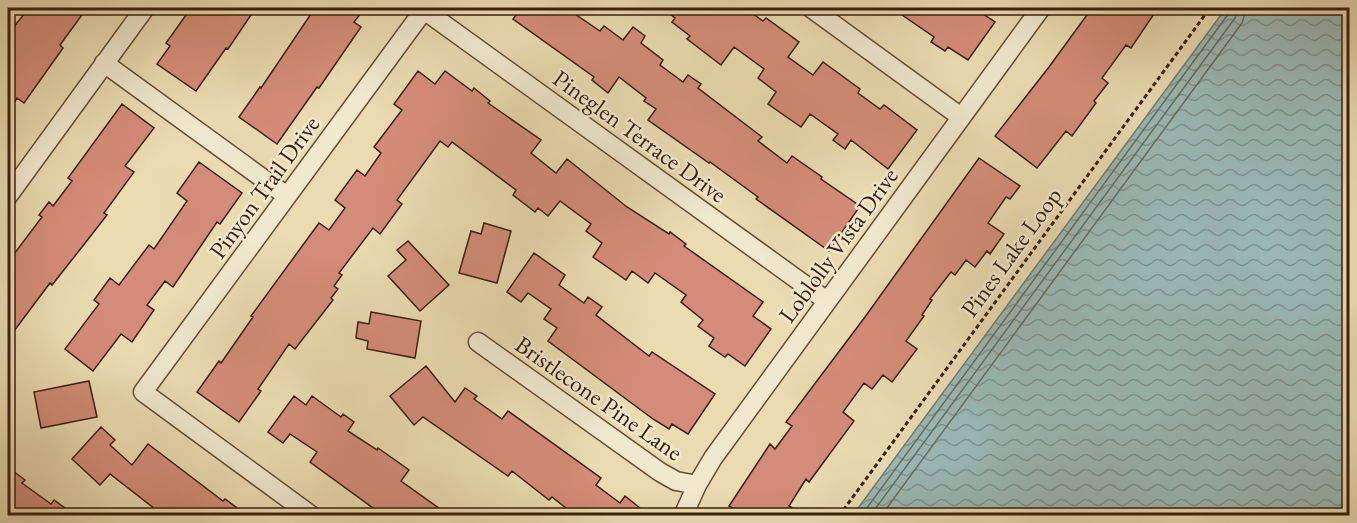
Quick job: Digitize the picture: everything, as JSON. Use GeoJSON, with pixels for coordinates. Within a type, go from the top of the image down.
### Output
{"type":"FeatureCollection","features":[{"type":"Feature","properties":{"kind":"street"},"geometry":{"type":"LineString","coordinates":[[8,196],[145,8]]}},
{"type":"Feature","properties":{"kind":"street"},"geometry":{"type":"LineString","coordinates":[[811,8],[961,117]]}},
{"type":"Feature","properties":{"kind":"street","name":"Loblolly Vista Drive"},"geometry":{"type":"LineString","coordinates":[[683,516],[697,485],[713,458],[1041,8]]}},
{"type":"Feature","properties":{"kind":"street","name":"Pinyon Trail Drive"},"geometry":{"type":"LineString","coordinates":[[312,516],[143,392],[424,10]]}},
{"type":"Feature","properties":{"kind":"street","name":"Pineglen Terrace Drive"},"geometry":{"type":"LineString","coordinates":[[424,10],[827,301]]}},
{"type":"Feature","properties":{"kind":"street"},"geometry":{"type":"LineString","coordinates":[[104,63],[288,196]]}},
{"type":"Feature","properties":{"kind":"street","name":"Bristlecone Pine Lane"},"geometry":{"type":"LineString","coordinates":[[478,342],[660,472],[676,482],[697,485]]}},
{"type":"Feature","properties":{"kind":"path","name":"Pines Lake Loop"},"geometry":{"type":"LineString","coordinates":[[839,516],[1210,8]]}},
{"type":"Feature","properties":{"kind":"water"},"geometry":{"type":"Polygon","coordinates":[[[1226,8],[1349,8],[1349,515],[853,515],[1226,8]]]}},
{"type":"Feature","properties":{"kind":"building"},"geometry":{"type":"Polygon","coordinates":[[[29,8],[87,8],[60,45],[63,48],[24,103],[17,98],[8,113],[8,34],[29,8]]]}},
{"type":"Feature","properties":{"kind":"building"},"geometry":{"type":"Polygon","coordinates":[[[191,8],[240,8],[251,15],[196,91],[157,64],[170,46],[166,43],[191,8]]]}},
{"type":"Feature","properties":{"kind":"building"},"geometry":{"type":"Polygon","coordinates":[[[315,8],[365,8],[354,22],[361,27],[277,144],[239,117],[315,8]]]}},
{"type":"Feature","properties":{"kind":"building"},"geometry":{"type":"Polygon","coordinates":[[[521,8],[566,8],[600,31],[604,26],[623,40],[633,27],[645,36],[641,43],[663,60],[660,65],[683,82],[688,75],[701,84],[698,88],[762,137],[758,141],[787,163],[792,156],[860,206],[829,251],[756,199],[758,197],[710,162],[648,120],[656,109],[619,77],[608,93],[592,80],[594,77],[513,19],[521,8]]]}},
{"type":"Feature","properties":{"kind":"building"},"geometry":{"type":"Polygon","coordinates":[[[662,8],[745,8],[763,21],[766,18],[799,42],[788,57],[813,75],[823,62],[860,89],[858,93],[880,109],[884,105],[917,130],[888,169],[851,140],[845,149],[833,140],[838,134],[810,114],[801,127],[768,104],[776,92],[758,78],[764,69],[734,47],[721,65],[687,39],[690,36],[672,22],[675,18],[662,8]]]}},
{"type":"Feature","properties":{"kind":"building"},"geometry":{"type":"Polygon","coordinates":[[[892,8],[974,8],[995,22],[968,60],[948,47],[945,51],[931,42],[934,37],[892,8]]]}},
{"type":"Feature","properties":{"kind":"building"},"geometry":{"type":"Polygon","coordinates":[[[1092,8],[1158,8],[1131,48],[1126,45],[1102,78],[1108,83],[1072,136],[1066,131],[1037,168],[995,136],[1092,8]]]}},
{"type":"Feature","properties":{"kind":"building"},"geometry":{"type":"Polygon","coordinates":[[[418,71],[435,84],[445,71],[472,91],[474,88],[490,101],[488,103],[541,140],[531,153],[556,173],[567,159],[627,207],[669,234],[670,232],[686,244],[684,246],[763,302],[753,316],[771,329],[745,366],[728,354],[725,357],[709,346],[714,338],[698,326],[703,320],[681,302],[686,295],[655,273],[648,283],[632,271],[626,280],[593,257],[602,243],[586,231],[591,224],[560,201],[548,216],[538,208],[535,212],[513,195],[516,190],[452,142],[448,147],[440,141],[397,200],[402,204],[380,234],[373,228],[339,273],[342,275],[334,286],[338,289],[331,298],[333,300],[295,349],[289,344],[258,389],[261,391],[239,422],[197,392],[219,361],[221,363],[253,317],[251,316],[319,223],[329,230],[345,208],[335,200],[357,170],[365,176],[381,153],[374,147],[402,110],[394,104],[418,71]]]}},
{"type":"Feature","properties":{"kind":"building"},"geometry":{"type":"Polygon","coordinates":[[[122,104],[154,128],[125,166],[134,172],[104,213],[107,215],[52,285],[50,283],[8,339],[8,262],[42,217],[39,215],[49,202],[53,206],[72,181],[68,178],[122,104]]]}},
{"type":"Feature","properties":{"kind":"building"},"geometry":{"type":"Polygon","coordinates":[[[979,158],[1020,186],[1010,199],[1006,197],[988,223],[1004,234],[990,254],[987,251],[975,267],[966,260],[955,275],[951,272],[930,299],[932,300],[922,315],[924,316],[906,341],[917,349],[892,382],[883,375],[872,389],[864,383],[843,412],[854,421],[809,482],[806,479],[789,506],[805,516],[745,516],[729,506],[770,444],[775,449],[792,426],[786,422],[865,317],[979,158]]]}},
{"type":"Feature","properties":{"kind":"building"},"geometry":{"type":"Polygon","coordinates":[[[199,162],[242,193],[220,224],[217,222],[173,287],[165,281],[147,305],[154,310],[132,342],[121,334],[93,371],[65,349],[99,304],[94,300],[110,278],[119,285],[149,245],[154,249],[187,201],[177,193],[199,162]]]}},
{"type":"Feature","properties":{"kind":"building"},"geometry":{"type":"Polygon","coordinates":[[[484,223],[511,231],[497,283],[459,273],[471,231],[481,234],[484,223]]]}},
{"type":"Feature","properties":{"kind":"building"},"geometry":{"type":"Polygon","coordinates":[[[408,241],[449,285],[420,311],[388,276],[406,260],[397,250],[408,241]]]}},
{"type":"Feature","properties":{"kind":"building"},"geometry":{"type":"Polygon","coordinates":[[[534,253],[565,275],[559,285],[584,303],[588,297],[602,307],[596,315],[649,356],[652,352],[715,394],[688,434],[672,424],[669,429],[653,419],[548,341],[557,328],[544,319],[551,309],[528,293],[521,302],[507,292],[534,253]]]}},
{"type":"Feature","properties":{"kind":"building"},"geometry":{"type":"Polygon","coordinates":[[[371,312],[421,321],[415,358],[367,349],[368,341],[356,338],[358,322],[369,324],[371,312]]]}},
{"type":"Feature","properties":{"kind":"building"},"geometry":{"type":"Polygon","coordinates":[[[426,366],[455,402],[465,388],[477,396],[474,399],[502,419],[508,411],[601,478],[596,485],[620,503],[625,496],[650,516],[576,516],[552,497],[549,500],[512,471],[508,476],[423,417],[414,425],[390,396],[426,366]]]}},
{"type":"Feature","properties":{"kind":"building"},"geometry":{"type":"Polygon","coordinates":[[[89,381],[97,417],[41,428],[34,392],[89,381]]]}},
{"type":"Feature","properties":{"kind":"building"},"geometry":{"type":"Polygon","coordinates":[[[294,396],[306,405],[312,396],[341,417],[343,414],[354,422],[348,431],[377,450],[378,448],[409,470],[401,481],[450,516],[384,516],[310,462],[317,452],[290,434],[283,443],[268,432],[294,396]]]}},
{"type":"Feature","properties":{"kind":"building"},"geometry":{"type":"Polygon","coordinates":[[[101,427],[115,440],[110,445],[132,465],[148,444],[223,501],[225,499],[248,516],[164,516],[110,474],[100,485],[72,459],[101,427]]]}},
{"type":"Feature","properties":{"kind":"building"},"geometry":{"type":"Polygon","coordinates":[[[8,467],[25,480],[22,483],[51,504],[54,500],[76,516],[8,516],[8,467]]]}}]}
